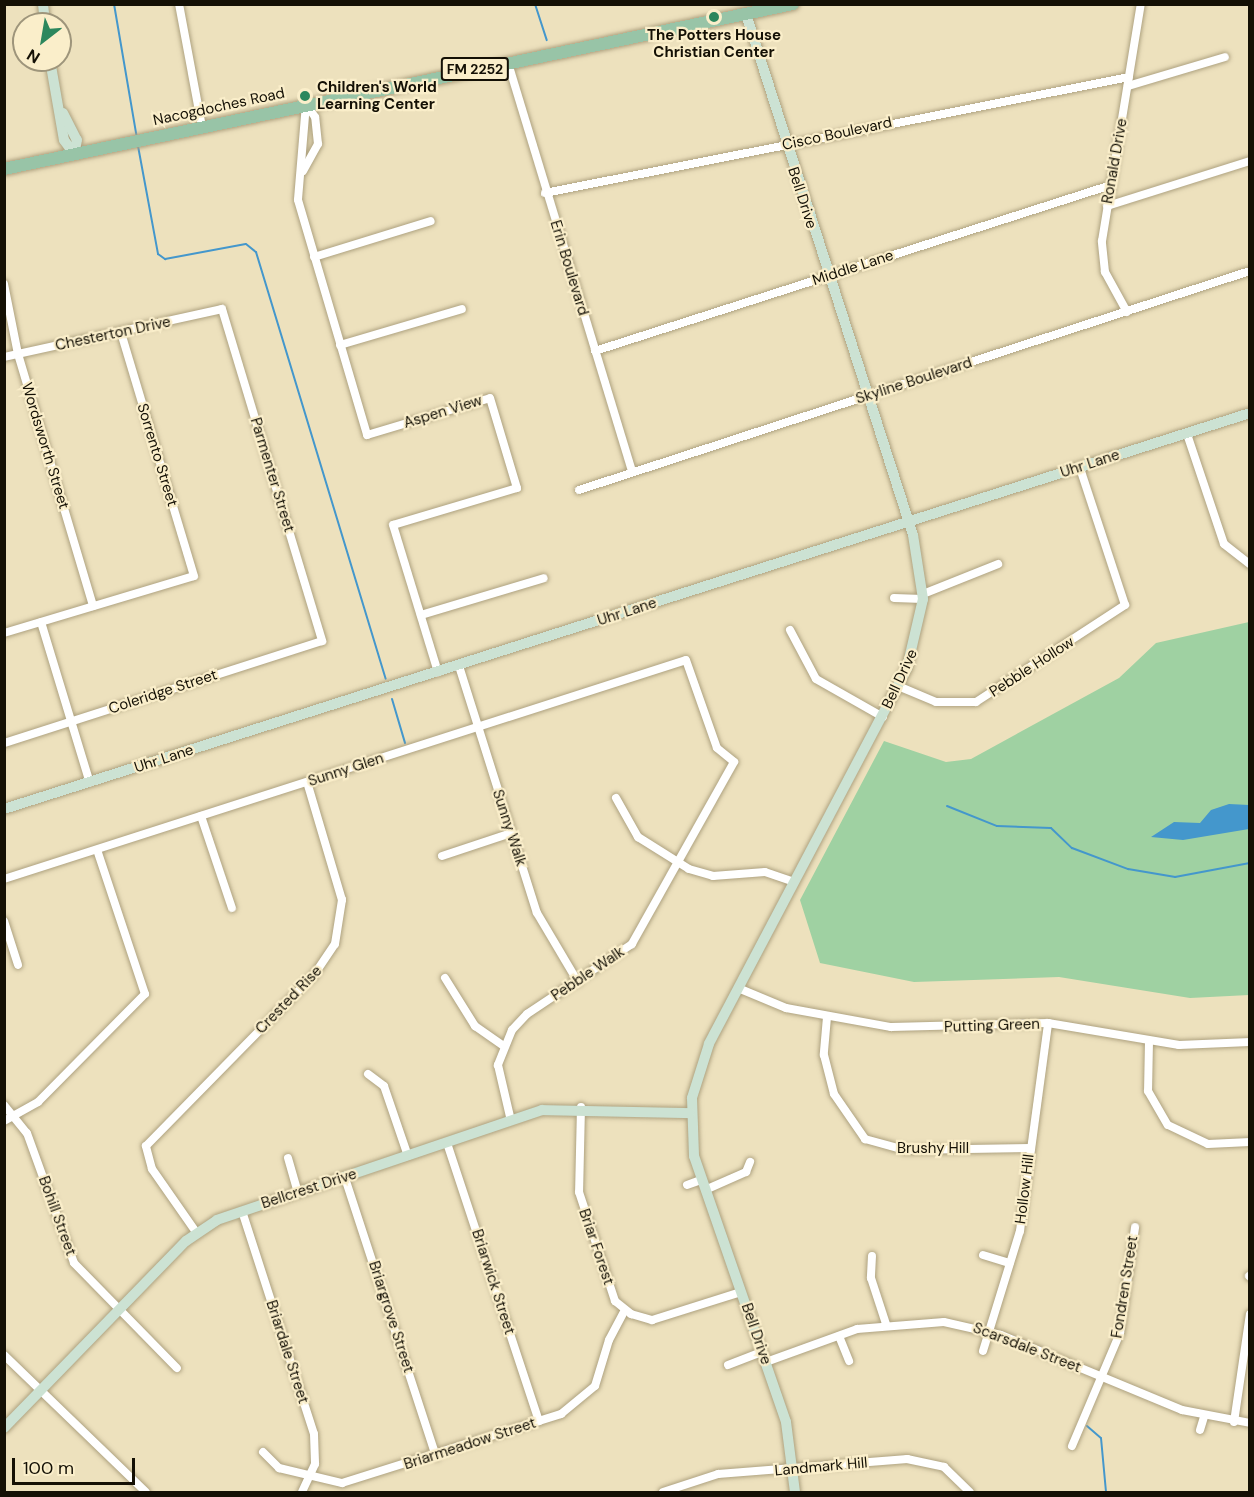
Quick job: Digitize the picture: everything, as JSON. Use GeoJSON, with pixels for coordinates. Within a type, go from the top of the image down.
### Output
{"type":"FeatureCollection","features":[{"type":"Feature","properties":{"kind":"main road","name":"Nacogdoches Road"},"geometry":{"type":"LineString","coordinates":[[4,169],[306,104],[793,4]]}},
{"type":"Feature","properties":{"kind":"street"},"geometry":{"type":"LineString","coordinates":[[179,4],[202,127]]}},
{"type":"Feature","properties":{"kind":"street","name":"Ronald Drive"},"geometry":{"type":"LineString","coordinates":[[1127,312],[1102,259],[1107,206],[1141,4]]}},
{"type":"Feature","properties":{"kind":"street","name":"Bell Drive"},"geometry":{"type":"LineString","coordinates":[[746,14],[827,276],[908,522],[923,596],[919,636],[898,686],[701,1061],[690,1113],[703,1185],[792,1443],[795,1492]]}},
{"type":"Feature","properties":{"kind":"street","name":"Cisco Boulevard"},"geometry":{"type":"LineString","coordinates":[[545,193],[785,144],[1129,82],[1225,57]]}},
{"type":"Feature","properties":{"kind":"street","name":"Erin Boulevard"},"geometry":{"type":"LineString","coordinates":[[508,63],[545,193],[632,472]]}},
{"type":"Feature","properties":{"kind":"street"},"geometry":{"type":"LineString","coordinates":[[53,72],[63,113],[76,137],[74,154]]}},
{"type":"Feature","properties":{"kind":"street","name":"Aspen View"},"geometry":{"type":"LineString","coordinates":[[306,104],[303,171],[297,195],[367,435],[490,398],[517,488],[393,525],[438,672]]}},
{"type":"Feature","properties":{"kind":"street","name":"Aspen View"},"geometry":{"type":"LineString","coordinates":[[303,171],[318,144],[315,117],[306,104]]}},
{"type":"Feature","properties":{"kind":"street"},"geometry":{"type":"LineString","coordinates":[[1107,206],[1250,161]]}},
{"type":"Feature","properties":{"kind":"street","name":"Middle Lane"},"geometry":{"type":"LineString","coordinates":[[595,351],[1111,185]]}},
{"type":"Feature","properties":{"kind":"street"},"geometry":{"type":"LineString","coordinates":[[314,257],[431,221]]}},
{"type":"Feature","properties":{"kind":"street","name":"Skyline Boulevard"},"geometry":{"type":"LineString","coordinates":[[579,490],[1250,271]]}},
{"type":"Feature","properties":{"kind":"street","name":"Wordsworth Street"},"geometry":{"type":"LineString","coordinates":[[4,284],[18,354],[93,606]]}},
{"type":"Feature","properties":{"kind":"street","name":"Chesterton Drive"},"geometry":{"type":"LineString","coordinates":[[4,357],[222,309]]}},
{"type":"Feature","properties":{"kind":"street","name":"Parmenter Street"},"geometry":{"type":"LineString","coordinates":[[222,309],[322,641]]}},
{"type":"Feature","properties":{"kind":"street"},"geometry":{"type":"LineString","coordinates":[[340,345],[462,309]]}},
{"type":"Feature","properties":{"kind":"street","name":"Sorrento Street"},"geometry":{"type":"LineString","coordinates":[[93,606],[194,576],[121,333]]}},
{"type":"Feature","properties":{"kind":"street","name":"Uhr Lane"},"geometry":{"type":"LineString","coordinates":[[4,809],[1250,413]]}},
{"type":"Feature","properties":{"kind":"street"},"geometry":{"type":"LineString","coordinates":[[1187,434],[1224,544],[1250,564]]}},
{"type":"Feature","properties":{"kind":"street","name":"Pebble Hollow"},"geometry":{"type":"LineString","coordinates":[[898,686],[936,702],[976,702],[1125,605],[1080,468]]}},
{"type":"Feature","properties":{"kind":"street"},"geometry":{"type":"LineString","coordinates":[[894,598],[923,596],[998,564]]}},
{"type":"Feature","properties":{"kind":"street"},"geometry":{"type":"LineString","coordinates":[[421,615],[544,578]]}},
{"type":"Feature","properties":{"kind":"street"},"geometry":{"type":"LineString","coordinates":[[4,633],[93,606]]}},
{"type":"Feature","properties":{"kind":"street"},"geometry":{"type":"LineString","coordinates":[[41,621],[90,783]]}},
{"type":"Feature","properties":{"kind":"street"},"geometry":{"type":"LineString","coordinates":[[790,630],[816,679],[882,717]]}},
{"type":"Feature","properties":{"kind":"street","name":"Coleridge Street"},"geometry":{"type":"LineString","coordinates":[[4,743],[322,641]]}},
{"type":"Feature","properties":{"kind":"street","name":"Sunny Glen"},"geometry":{"type":"LineString","coordinates":[[4,879],[686,660],[717,748],[734,762]]}},
{"type":"Feature","properties":{"kind":"street","name":"Sunny Walk"},"geometry":{"type":"LineString","coordinates":[[459,666],[477,729],[542,926],[578,982]]}},
{"type":"Feature","properties":{"kind":"street","name":"Pebble Walk"},"geometry":{"type":"LineString","coordinates":[[511,1121],[499,1075],[504,1046],[527,1014],[632,944],[734,762]]}},
{"type":"Feature","properties":{"kind":"street","name":"Crested Rise"},"geometry":{"type":"LineString","coordinates":[[196,1232],[152,1169],[146,1146],[314,975],[335,944],[342,900],[307,782]]}},
{"type":"Feature","properties":{"kind":"street"},"geometry":{"type":"LineString","coordinates":[[616,798],[638,837],[679,863],[702,874],[765,872],[794,882]]}},
{"type":"Feature","properties":{"kind":"street"},"geometry":{"type":"LineString","coordinates":[[201,816],[232,908]]}},
{"type":"Feature","properties":{"kind":"street"},"geometry":{"type":"LineString","coordinates":[[442,856],[511,834]]}},
{"type":"Feature","properties":{"kind":"street"},"geometry":{"type":"LineString","coordinates":[[4,1121],[38,1102],[145,994],[97,850]]}},
{"type":"Feature","properties":{"kind":"street"},"geometry":{"type":"LineString","coordinates":[[4,921],[18,965]]}},
{"type":"Feature","properties":{"kind":"street"},"geometry":{"type":"LineString","coordinates":[[445,978],[475,1026],[504,1046]]}},
{"type":"Feature","properties":{"kind":"street","name":"Putting Green"},"geometry":{"type":"LineString","coordinates":[[738,988],[773,1005],[827,1017],[929,1028],[1048,1023],[1149,1041],[1250,1042]]}},
{"type":"Feature","properties":{"kind":"street","name":"Brushy Hill"},"geometry":{"type":"LineString","coordinates":[[827,1017],[824,1055],[834,1094],[865,1139],[905,1150],[1030,1148]]}},
{"type":"Feature","properties":{"kind":"street","name":"Hollow Hill"},"geometry":{"type":"LineString","coordinates":[[983,1351],[1010,1263],[1048,1023]]}},
{"type":"Feature","properties":{"kind":"street"},"geometry":{"type":"LineString","coordinates":[[1149,1041],[1148,1091],[1168,1125],[1200,1143],[1250,1142]]}},
{"type":"Feature","properties":{"kind":"street"},"geometry":{"type":"LineString","coordinates":[[368,1074],[389,1097],[408,1156]]}},
{"type":"Feature","properties":{"kind":"street","name":"Bohill Street"},"geometry":{"type":"LineString","coordinates":[[4,1105],[16,1116],[32,1144],[69,1253],[118,1309],[177,1368]]}},
{"type":"Feature","properties":{"kind":"street","name":"Bellcrest Drive"},"geometry":{"type":"LineString","coordinates":[[4,1428],[118,1309],[196,1232],[242,1211],[552,1108],[581,1107],[690,1113]]}},
{"type":"Feature","properties":{"kind":"street","name":"Briar Forest"},"geometry":{"type":"LineString","coordinates":[[581,1107],[580,1203],[609,1289],[625,1310]]}},
{"type":"Feature","properties":{"kind":"street","name":"Briarwick Street"},"geometry":{"type":"LineString","coordinates":[[447,1143],[539,1421]]}},
{"type":"Feature","properties":{"kind":"street"},"geometry":{"type":"LineString","coordinates":[[288,1158],[298,1193]]}},
{"type":"Feature","properties":{"kind":"street"},"geometry":{"type":"LineString","coordinates":[[687,1185],[703,1185],[746,1172],[750,1162]]}},
{"type":"Feature","properties":{"kind":"street","name":"Briargrove Street"},"geometry":{"type":"LineString","coordinates":[[345,1178],[436,1456]]}},
{"type":"Feature","properties":{"kind":"street","name":"Briardale Street"},"geometry":{"type":"LineString","coordinates":[[242,1211],[314,1434],[310,1478],[302,1492]]}},
{"type":"Feature","properties":{"kind":"street","name":"Fondren Street"},"geometry":{"type":"LineString","coordinates":[[1072,1446],[1120,1333],[1135,1227]]}},
{"type":"Feature","properties":{"kind":"street"},"geometry":{"type":"LineString","coordinates":[[983,1255],[1010,1263]]}},
{"type":"Feature","properties":{"kind":"street"},"geometry":{"type":"LineString","coordinates":[[872,1256],[872,1278],[886,1324]]}},
{"type":"Feature","properties":{"kind":"street"},"geometry":{"type":"LineString","coordinates":[[625,1310],[641,1318],[668,1318],[741,1292]]}},
{"type":"Feature","properties":{"kind":"street","name":"Briarmeadow Street"},"geometry":{"type":"LineString","coordinates":[[263,1452],[279,1468],[310,1478],[350,1481],[436,1456],[539,1421],[588,1397],[625,1310]]}},
{"type":"Feature","properties":{"kind":"street"},"geometry":{"type":"LineString","coordinates":[[1234,1422],[1250,1314]]}},
{"type":"Feature","properties":{"kind":"street","name":"Scarsdale Street"},"geometry":{"type":"LineString","coordinates":[[728,1365],[886,1324],[944,1322],[988,1331],[1204,1417],[1250,1423]]}},
{"type":"Feature","properties":{"kind":"street"},"geometry":{"type":"LineString","coordinates":[[839,1336],[849,1361]]}},
{"type":"Feature","properties":{"kind":"street"},"geometry":{"type":"LineString","coordinates":[[4,1355],[146,1492]]}},
{"type":"Feature","properties":{"kind":"street"},"geometry":{"type":"LineString","coordinates":[[1200,1430],[1204,1417]]}},
{"type":"Feature","properties":{"kind":"street","name":"Landmark Hill"},"geometry":{"type":"LineString","coordinates":[[663,1492],[718,1474],[794,1472],[922,1460],[951,1471],[970,1492]]}},
{"type":"Feature","properties":{"kind":"green space"},"geometry":{"type":"Polygon","coordinates":[[[1249,622],[1249,995],[1190,998],[1059,977],[914,982],[820,963],[800,900],[884,741],[946,762],[971,759],[1119,678],[1156,643],[1249,622]]]}},
{"type":"Feature","properties":{"kind":"water"},"geometry":{"type":"Polygon","coordinates":[[[1229,804],[1249,805],[1249,829],[1183,840],[1151,837],[1174,822],[1200,823],[1211,810],[1229,804]]]}},
{"type":"Feature","properties":{"kind":"waterway"},"geometry":{"type":"LineString","coordinates":[[4,5],[13,4]]}},
{"type":"Feature","properties":{"kind":"waterway"},"geometry":{"type":"LineString","coordinates":[[58,4],[63,4]]}},
{"type":"Feature","properties":{"kind":"waterway"},"geometry":{"type":"LineString","coordinates":[[114,4],[137,138]]}},
{"type":"Feature","properties":{"kind":"waterway"},"geometry":{"type":"LineString","coordinates":[[535,4],[547,40]]}},
{"type":"Feature","properties":{"kind":"waterway"},"geometry":{"type":"LineString","coordinates":[[138,146],[158,254],[165,259],[246,244],[256,252],[386,679]]}},
{"type":"Feature","properties":{"kind":"waterway"},"geometry":{"type":"LineString","coordinates":[[392,699],[405,743]]}},
{"type":"Feature","properties":{"kind":"waterway"},"geometry":{"type":"LineString","coordinates":[[947,806],[997,826],[1051,828],[1072,848],[1128,869],[1175,877],[1250,863]]}},
{"type":"Feature","properties":{"kind":"waterway"},"geometry":{"type":"LineString","coordinates":[[1087,1426],[1101,1438],[1106,1492]]}},
{"type":"Feature","properties":{"kind":"place","name":"The Potters House Christian Center"},"geometry":{"type":"Point","coordinates":[714,17]}},
{"type":"Feature","properties":{"kind":"place","name":"Children's World Learning Center"},"geometry":{"type":"Point","coordinates":[305,96]}}]}
